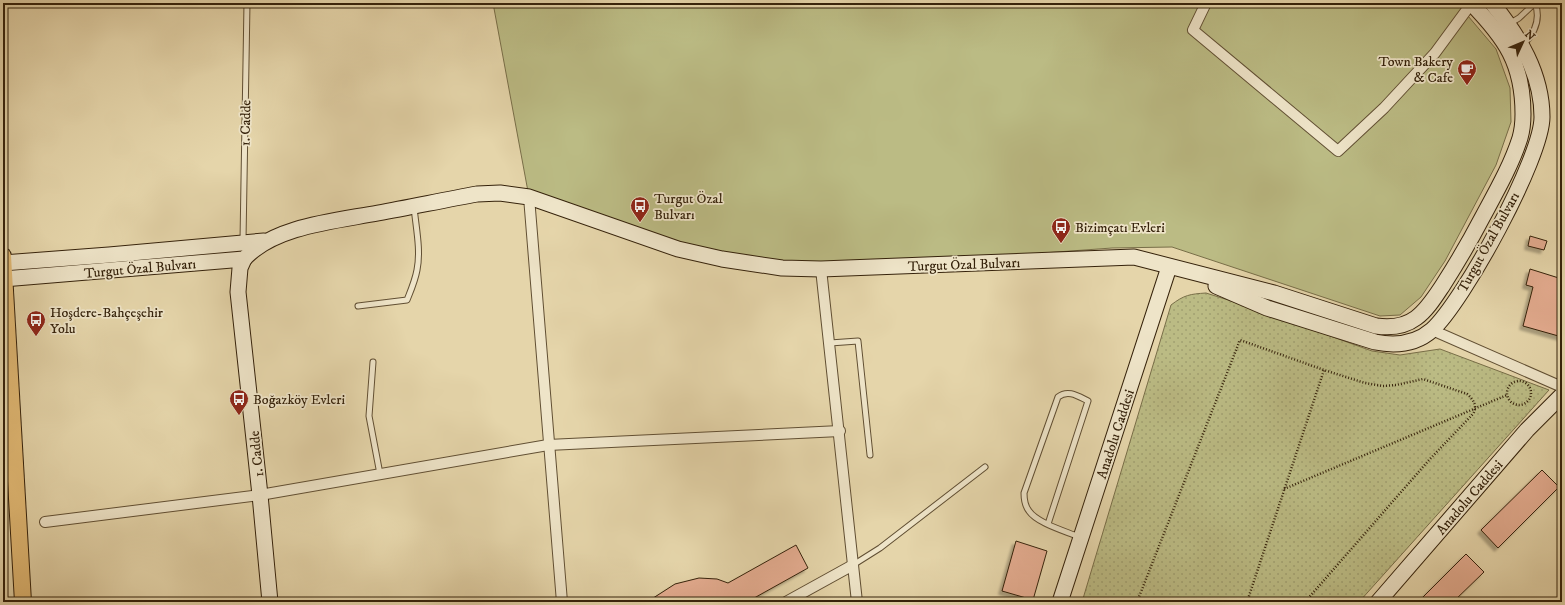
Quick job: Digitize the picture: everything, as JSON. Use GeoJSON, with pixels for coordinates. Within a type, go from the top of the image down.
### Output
{"type":"FeatureCollection","features":[{"type":"Feature","properties":{"kind":"main road"},"geometry":{"type":"LineString","coordinates":[[3,256],[23,602]]}},
{"type":"Feature","properties":{"kind":"street"},"geometry":{"type":"LineString","coordinates":[[1206,3],[1193,30],[1338,151],[1384,108],[1435,53],[1471,3]]}},
{"type":"Feature","properties":{"kind":"street","name":"Turgut Özal Bulvarı"},"geometry":{"type":"LineString","coordinates":[[1471,3],[1503,28]]}},
{"type":"Feature","properties":{"kind":"street","name":"Turgut Özal Bulvarı"},"geometry":{"type":"LineString","coordinates":[[1169,267],[1267,308],[1375,342],[1393,344],[1403,343],[1415,340],[1432,330],[1457,298],[1483,257],[1534,153],[1539,137],[1542,117],[1537,82],[1531,65],[1517,50],[1503,28],[1492,3]]}},
{"type":"Feature","properties":{"kind":"street","name":"Turgut Özal Bulvarı"},"geometry":{"type":"LineString","coordinates":[[4,279],[244,259],[251,251],[269,240],[302,228],[478,194],[500,193],[529,197],[678,249],[722,259],[782,268],[822,269],[1134,257],[1274,293],[1376,326],[1385,328],[1395,327],[1408,323],[1416,318],[1437,294],[1466,249],[1504,176],[1517,146],[1522,127],[1522,99],[1517,50]]}},
{"type":"Feature","properties":{"kind":"street"},"geometry":{"type":"LineString","coordinates":[[529,197],[548,445],[562,602]]}},
{"type":"Feature","properties":{"kind":"street","name":"Turgut Özal Bulvarı"},"geometry":{"type":"LineString","coordinates":[[3,263],[269,240]]}},
{"type":"Feature","properties":{"kind":"street","name":"1. Cadde"},"geometry":{"type":"LineString","coordinates":[[244,259],[239,274],[238,292],[270,602]]}},
{"type":"Feature","properties":{"kind":"street","name":"Anadolu Caddesi"},"geometry":{"type":"LineString","coordinates":[[1060,602],[1169,267]]}},
{"type":"Feature","properties":{"kind":"street"},"geometry":{"type":"LineString","coordinates":[[822,269],[857,602]]}},
{"type":"Feature","properties":{"kind":"street"},"geometry":{"type":"LineString","coordinates":[[1432,330],[1562,387]]}},
{"type":"Feature","properties":{"kind":"street","name":"Anadolu Caddesi"},"geometry":{"type":"LineString","coordinates":[[1378,602],[1527,430],[1562,395]]}},
{"type":"Feature","properties":{"kind":"street"},"geometry":{"type":"LineString","coordinates":[[45,522],[260,495],[548,445],[840,431]]}},
{"type":"Feature","properties":{"kind":"street"},"geometry":{"type":"LineString","coordinates":[[786,602],[853,565]]}},
{"type":"Feature","properties":{"kind":"lane","name":"1. Cadde"},"geometry":{"type":"LineString","coordinates":[[243,243],[247,3]]}},
{"type":"Feature","properties":{"kind":"lane"},"geometry":{"type":"LineString","coordinates":[[1503,28],[1519,18],[1535,3],[1538,11],[1536,26],[1530,36],[1517,50]]}},
{"type":"Feature","properties":{"kind":"lane"},"geometry":{"type":"LineString","coordinates":[[358,306],[407,300],[415,280],[419,262],[414,206]]}},
{"type":"Feature","properties":{"kind":"lane"},"geometry":{"type":"LineString","coordinates":[[830,343],[858,341],[870,455]]}},
{"type":"Feature","properties":{"kind":"lane"},"geometry":{"type":"LineString","coordinates":[[373,362],[369,416],[380,474]]}},
{"type":"Feature","properties":{"kind":"lane"},"geometry":{"type":"LineString","coordinates":[[1048,524],[1088,401],[1072,394],[1064,393],[1058,397],[1024,493],[1024,500],[1028,511],[1036,518],[1048,524],[1081,538]]}},
{"type":"Feature","properties":{"kind":"lane"},"geometry":{"type":"LineString","coordinates":[[853,565],[880,548],[985,468]]}},
{"type":"Feature","properties":{"kind":"path"},"geometry":{"type":"LineString","coordinates":[[1137,602],[1240,340],[1365,383],[1383,386],[1426,380],[1467,394],[1472,400],[1475,408],[1473,414],[1429,460],[1305,602]]}},
{"type":"Feature","properties":{"kind":"path"},"geometry":{"type":"LineString","coordinates":[[1247,602],[1324,370]]}},
{"type":"Feature","properties":{"kind":"path"},"geometry":{"type":"LineString","coordinates":[[1518,381],[1525,382],[1530,388],[1531,392],[1531,396],[1526,403],[1518,405],[1511,402],[1507,395],[1508,387],[1518,381]]}},
{"type":"Feature","properties":{"kind":"path"},"geometry":{"type":"LineString","coordinates":[[1284,490],[1507,395]]}},
{"type":"Feature","properties":{"kind":"green space"},"geometry":{"type":"Polygon","coordinates":[[[493,3],[1457,3],[1496,49],[1510,88],[1511,122],[1496,165],[1445,261],[1421,297],[1400,315],[1380,316],[1172,247],[1112,248],[821,269],[722,259],[529,197],[493,3]]]}},
{"type":"Feature","properties":{"kind":"green space"},"geometry":{"type":"Polygon","coordinates":[[[1206,293],[1244,305],[1372,351],[1400,355],[1440,349],[1549,390],[1359,602],[1082,602],[1171,305],[1187,296],[1206,293]]]}},
{"type":"Feature","properties":{"kind":"building"},"geometry":{"type":"Polygon","coordinates":[[[1530,236],[1547,241],[1544,250],[1528,246],[1530,236]]]}},
{"type":"Feature","properties":{"kind":"building"},"geometry":{"type":"Polygon","coordinates":[[[1530,269],[1562,279],[1562,337],[1523,326],[1533,287],[1526,285],[1530,269]]]}},
{"type":"Feature","properties":{"kind":"building"},"geometry":{"type":"Polygon","coordinates":[[[1542,470],[1559,487],[1498,548],[1481,530],[1542,470]]]}},
{"type":"Feature","properties":{"kind":"building"},"geometry":{"type":"Polygon","coordinates":[[[1016,541],[1047,551],[1033,600],[1002,591],[1016,541]]]}},
{"type":"Feature","properties":{"kind":"building"},"geometry":{"type":"Polygon","coordinates":[[[796,545],[808,568],[747,602],[647,602],[675,584],[699,578],[717,579],[728,583],[796,545]]]}},
{"type":"Feature","properties":{"kind":"building"},"geometry":{"type":"Polygon","coordinates":[[[1466,554],[1484,572],[1453,602],[1418,602],[1466,554]]]}},
{"type":"Feature","properties":{"kind":"place","name":"Town Bakery & Cafe"},"geometry":{"type":"Point","coordinates":[1467,86]}},
{"type":"Feature","properties":{"kind":"place","name":"Turgut Özal Bulvarı"},"geometry":{"type":"Point","coordinates":[640,223]}},
{"type":"Feature","properties":{"kind":"place","name":"Bizimçatı Evleri"},"geometry":{"type":"Point","coordinates":[1061,244]}},
{"type":"Feature","properties":{"kind":"place","name":"Hoşdere-Bahçeşehir Yolu"},"geometry":{"type":"Point","coordinates":[36,337]}},
{"type":"Feature","properties":{"kind":"place","name":"Boğazköy Evleri"},"geometry":{"type":"Point","coordinates":[239,416]}}]}
